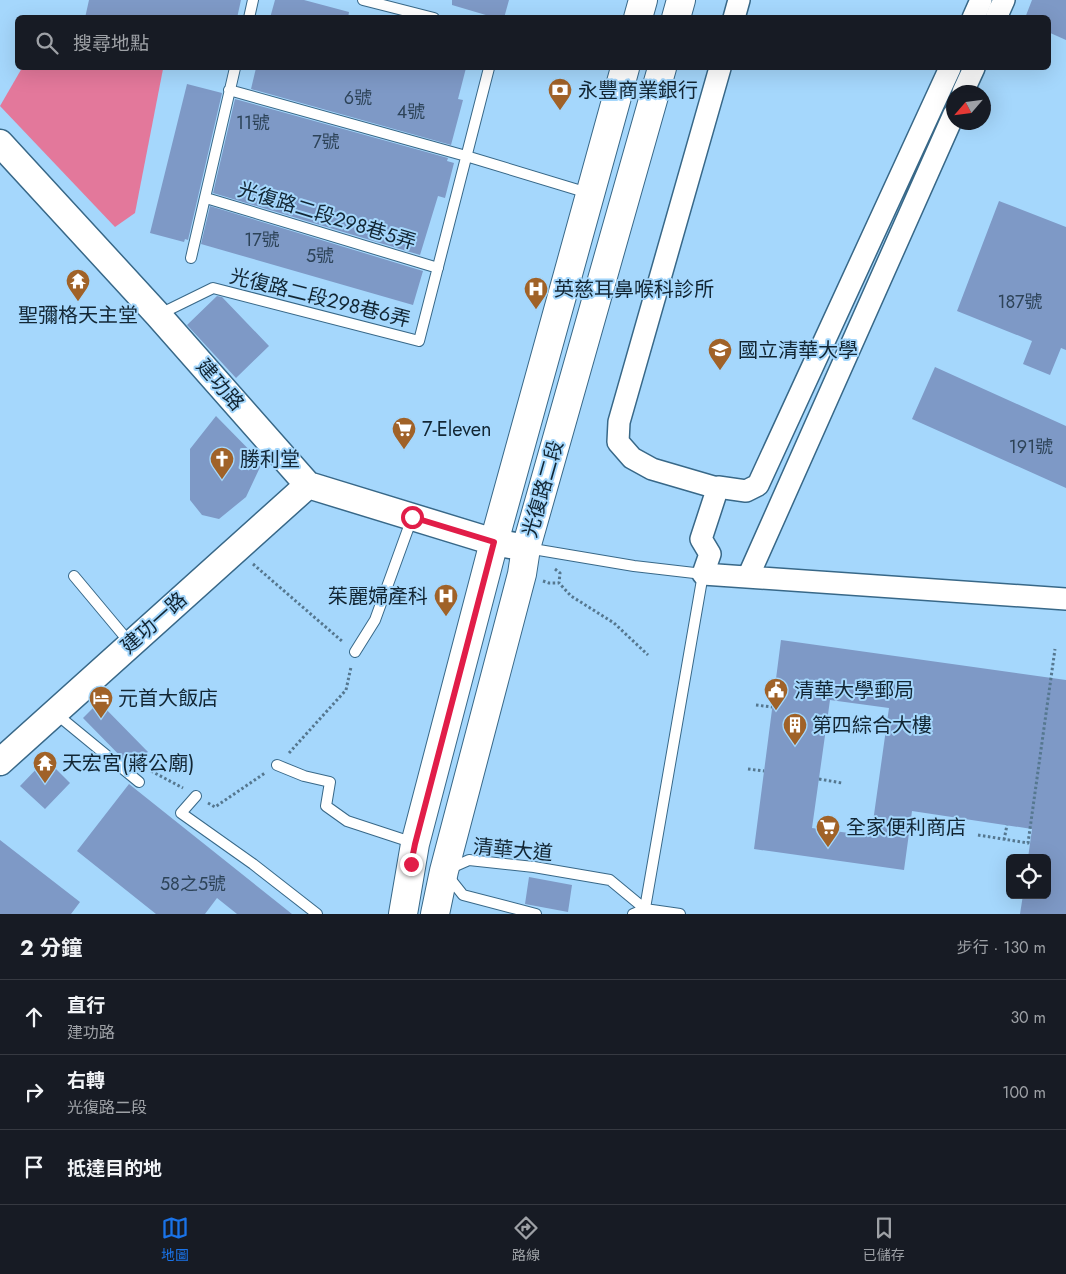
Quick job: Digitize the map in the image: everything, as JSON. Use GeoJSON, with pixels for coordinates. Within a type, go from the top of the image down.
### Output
{"type":"FeatureCollection","features":[{"type":"Feature","properties":{"kind":"main road"},"geometry":{"type":"LineString","coordinates":[[639,15],[643,0]]}},
{"type":"Feature","properties":{"kind":"main road"},"geometry":{"type":"LineString","coordinates":[[677,15],[681,0]]}},
{"type":"Feature","properties":{"kind":"main road","name":"光復路二段"},"geometry":{"type":"LineString","coordinates":[[402,914],[413,854],[494,542],[623,70]]}},
{"type":"Feature","properties":{"kind":"main road","name":"光復路二段"},"geometry":{"type":"LineString","coordinates":[[435,914],[444,871],[522,574],[526,548],[661,70]]}},
{"type":"Feature","properties":{"kind":"street"},"geometry":{"type":"LineString","coordinates":[[735,15],[739,0]]}},
{"type":"Feature","properties":{"kind":"street"},"geometry":{"type":"LineString","coordinates":[[974,15],[981,0]]}},
{"type":"Feature","properties":{"kind":"street"},"geometry":{"type":"LineString","coordinates":[[997,15],[1004,0]]}},
{"type":"Feature","properties":{"kind":"street"},"geometry":{"type":"LineString","coordinates":[[719,70],[619,422],[618,442],[632,458],[652,469],[717,488],[746,491],[758,485],[949,70]]}},
{"type":"Feature","properties":{"kind":"street"},"geometry":{"type":"LineString","coordinates":[[966,85],[973,70]]}},
{"type":"Feature","properties":{"kind":"street"},"geometry":{"type":"LineString","coordinates":[[748,577],[947,130]]}},
{"type":"Feature","properties":{"kind":"street","name":"建功路"},"geometry":{"type":"LineString","coordinates":[[0,143],[158,315],[308,485]]}},
{"type":"Feature","properties":{"kind":"street"},"geometry":{"type":"LineString","coordinates":[[308,485],[494,542],[526,548]]}},
{"type":"Feature","properties":{"kind":"street","name":"建功一路"},"geometry":{"type":"LineString","coordinates":[[0,762],[308,485]]}},
{"type":"Feature","properties":{"kind":"street"},"geometry":{"type":"LineString","coordinates":[[717,488],[701,540],[710,554],[703,574],[1066,599]]}},
{"type":"Feature","properties":{"kind":"street"},"geometry":{"type":"LineString","coordinates":[[413,854],[444,871]]}},
{"type":"Feature","properties":{"kind":"lane"},"geometry":{"type":"LineString","coordinates":[[250,15],[254,0]]}},
{"type":"Feature","properties":{"kind":"lane"},"geometry":{"type":"LineString","coordinates":[[363,0],[422,15]]}},
{"type":"Feature","properties":{"kind":"lane"},"geometry":{"type":"LineString","coordinates":[[191,258],[234,70]]}},
{"type":"Feature","properties":{"kind":"lane"},"geometry":{"type":"LineString","coordinates":[[438,268],[488,70]]}},
{"type":"Feature","properties":{"kind":"lane"},"geometry":{"type":"LineString","coordinates":[[229,90],[466,156],[590,194]]}},
{"type":"Feature","properties":{"kind":"lane","name":"光復路二段298巷5弄"},"geometry":{"type":"LineString","coordinates":[[206,198],[438,268]]}},
{"type":"Feature","properties":{"kind":"lane","name":"光復路二段298巷6弄"},"geometry":{"type":"LineString","coordinates":[[158,315],[213,288],[419,341],[438,268]]}},
{"type":"Feature","properties":{"kind":"lane"},"geometry":{"type":"LineString","coordinates":[[355,652],[375,620],[412,517]]}},
{"type":"Feature","properties":{"kind":"lane"},"geometry":{"type":"LineString","coordinates":[[526,548],[634,566],[703,574],[645,911]]}},
{"type":"Feature","properties":{"kind":"lane"},"geometry":{"type":"LineString","coordinates":[[74,576],[131,644]]}},
{"type":"Feature","properties":{"kind":"lane"},"geometry":{"type":"LineString","coordinates":[[55,712],[139,782]]}},
{"type":"Feature","properties":{"kind":"lane"},"geometry":{"type":"LineString","coordinates":[[277,766],[304,776],[330,782],[326,806],[346,821],[413,854]]}},
{"type":"Feature","properties":{"kind":"lane"},"geometry":{"type":"LineString","coordinates":[[196,796],[182,813],[318,914]]}},
{"type":"Feature","properties":{"kind":"lane","name":"清華大道"},"geometry":{"type":"LineString","coordinates":[[536,914],[464,895],[444,871],[469,860],[534,867],[610,880],[645,911]]}},
{"type":"Feature","properties":{"kind":"lane"},"geometry":{"type":"LineString","coordinates":[[633,914],[645,911],[680,914]]}},
{"type":"Feature","properties":{"kind":"path"},"geometry":{"type":"LineString","coordinates":[[139,782],[150,770],[215,807],[277,766],[346,690],[355,652],[236,549]]}},
{"type":"Feature","properties":{"kind":"path"},"geometry":{"type":"LineString","coordinates":[[555,569],[560,573],[559,583]]}},
{"type":"Feature","properties":{"kind":"path"},"geometry":{"type":"LineString","coordinates":[[538,579],[549,583],[559,583],[571,596],[614,622],[648,655]]}},
{"type":"Feature","properties":{"kind":"path"},"geometry":{"type":"LineString","coordinates":[[978,836],[1028,843],[1055,649]]}},
{"type":"Feature","properties":{"kind":"path"},"geometry":{"type":"LineString","coordinates":[[756,705],[772,708]]}},
{"type":"Feature","properties":{"kind":"path"},"geometry":{"type":"LineString","coordinates":[[748,769],[764,771]]}},
{"type":"Feature","properties":{"kind":"path"},"geometry":{"type":"LineString","coordinates":[[819,779],[842,783]]}},
{"type":"Feature","properties":{"kind":"path"},"geometry":{"type":"LineString","coordinates":[[1004,840],[1007,825]]}},
{"type":"Feature","properties":{"kind":"shaded area"},"geometry":{"type":"Polygon","coordinates":[[[21,70],[163,70],[135,213],[115,227],[0,106],[21,70]]]}},
{"type":"Feature","properties":{"kind":"building"},"geometry":{"type":"Polygon","coordinates":[[[89,0],[241,0],[238,15],[86,15],[89,0]]]}},
{"type":"Feature","properties":{"kind":"building"},"geometry":{"type":"Polygon","coordinates":[[[275,0],[304,0],[349,12],[348,15],[271,15],[275,0]]]}},
{"type":"Feature","properties":{"kind":"building"},"geometry":{"type":"Polygon","coordinates":[[[452,0],[509,0],[505,15],[486,15],[452,5],[452,0]]]}},
{"type":"Feature","properties":{"kind":"building"},"geometry":{"type":"Polygon","coordinates":[[[1032,0],[1066,0],[1066,40],[1051,33],[1051,15],[1026,15],[1032,0]]]}},
{"type":"Feature","properties":{"kind":"building"},"geometry":{"type":"Polygon","coordinates":[[[256,70],[465,70],[458,99],[463,100],[451,145],[251,89],[256,70]]]}},
{"type":"Feature","properties":{"kind":"building"},"geometry":{"type":"Polygon","coordinates":[[[187,84],[222,93],[188,240],[185,239],[184,242],[150,233],[187,84]]]}},
{"type":"Feature","properties":{"kind":"building"},"geometry":{"type":"Polygon","coordinates":[[[235,99],[448,158],[447,161],[454,163],[445,198],[438,196],[420,255],[213,193],[235,99]]]}},
{"type":"Feature","properties":{"kind":"building"},"geometry":{"type":"Polygon","coordinates":[[[999,201],[1066,227],[1066,350],[1061,348],[1050,375],[1023,364],[1032,341],[957,311],[999,201]]]}},
{"type":"Feature","properties":{"kind":"building"},"geometry":{"type":"Polygon","coordinates":[[[210,206],[423,271],[413,305],[201,244],[210,206]]]}},
{"type":"Feature","properties":{"kind":"building"},"geometry":{"type":"Polygon","coordinates":[[[217,296],[222,297],[269,346],[236,378],[187,325],[217,296]]]}},
{"type":"Feature","properties":{"kind":"building"},"geometry":{"type":"Polygon","coordinates":[[[935,367],[1066,426],[1066,488],[912,419],[935,367]]]}},
{"type":"Feature","properties":{"kind":"building","name":"勝利堂"},"geometry":{"type":"Polygon","coordinates":[[[216,416],[262,463],[246,497],[219,519],[202,515],[190,500],[190,449],[216,416]]]}},
{"type":"Feature","properties":{"kind":"building"},"geometry":{"type":"Polygon","coordinates":[[[781,640],[1066,680],[1066,914],[1020,914],[1022,899],[1051,899],[1051,854],[1029,854],[1032,829],[912,811],[904,870],[754,849],[781,640]],[[830,700],[812,828],[871,836],[889,708],[830,700]]]}},
{"type":"Feature","properties":{"kind":"building","name":"元首大飯店"},"geometry":{"type":"Polygon","coordinates":[[[99,702],[148,752],[132,768],[83,718],[99,702]]]}},
{"type":"Feature","properties":{"kind":"building","name":"天宏宮(蔣公廟)"},"geometry":{"type":"Polygon","coordinates":[[[46,759],[70,783],[45,809],[20,786],[46,759]]]}},
{"type":"Feature","properties":{"kind":"building"},"geometry":{"type":"Polygon","coordinates":[[[129,784],[292,914],[237,914],[217,898],[205,914],[156,914],[77,851],[129,784]]]}},
{"type":"Feature","properties":{"kind":"building"},"geometry":{"type":"Polygon","coordinates":[[[0,840],[80,902],[71,914],[0,914],[0,840]]]}},
{"type":"Feature","properties":{"kind":"building"},"geometry":{"type":"Polygon","coordinates":[[[529,877],[572,885],[568,912],[525,904],[529,877]]]}},
{"type":"Feature","properties":{"kind":"place","name":"永豐商業銀行"},"geometry":{"type":"Point","coordinates":[560,111]}},
{"type":"Feature","properties":{"kind":"place","name":"聖彌格天主堂"},"geometry":{"type":"Point","coordinates":[78,302]}},
{"type":"Feature","properties":{"kind":"place","name":"英慈耳鼻喉科診所"},"geometry":{"type":"Point","coordinates":[536,310]}},
{"type":"Feature","properties":{"kind":"place","name":"國立清華大學"},"geometry":{"type":"Point","coordinates":[720,371]}},
{"type":"Feature","properties":{"kind":"place","name":"7-Eleven"},"geometry":{"type":"Point","coordinates":[404,450]}},
{"type":"Feature","properties":{"kind":"place","name":"勝利堂"},"geometry":{"type":"Point","coordinates":[222,480]}},
{"type":"Feature","properties":{"kind":"place","name":"茱麗婦產科"},"geometry":{"type":"Point","coordinates":[446,617]}},
{"type":"Feature","properties":{"kind":"place","name":"清華大學郵局"},"geometry":{"type":"Point","coordinates":[776,711]}},
{"type":"Feature","properties":{"kind":"place","name":"元首大飯店"},"geometry":{"type":"Point","coordinates":[101,719]}},
{"type":"Feature","properties":{"kind":"place","name":"第四綜合大樓"},"geometry":{"type":"Point","coordinates":[795,746]}},
{"type":"Feature","properties":{"kind":"place","name":"天宏宮(蔣公廟)"},"geometry":{"type":"Point","coordinates":[45,784]}},
{"type":"Feature","properties":{"kind":"place","name":"全家便利商店"},"geometry":{"type":"Point","coordinates":[828,848]}},
{"type":"Feature","properties":{"kind":"route"},"geometry":{"type":"LineString","coordinates":[[411,864],[494,542],[412,517]]}}]}
